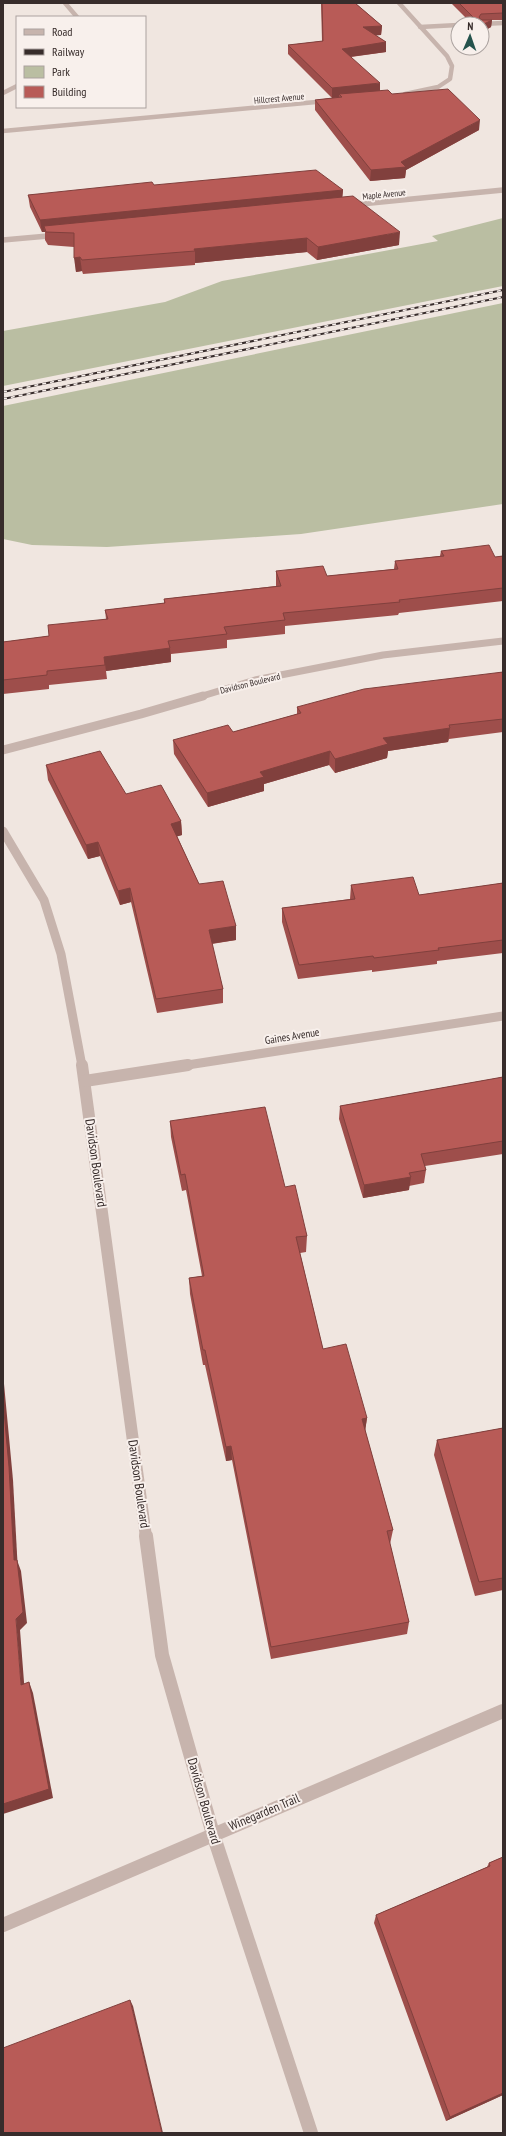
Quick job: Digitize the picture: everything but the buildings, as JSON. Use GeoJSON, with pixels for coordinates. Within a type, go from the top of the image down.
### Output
{"type":"FeatureCollection","features":[{"type":"Feature","properties":{"kind":"street"},"geometry":{"type":"LineString","coordinates":[[65,3],[76,16]]}},
{"type":"Feature","properties":{"kind":"street"},"geometry":{"type":"LineString","coordinates":[[397,95],[438,88],[450,79],[452,66],[447,56],[400,3]]}},
{"type":"Feature","properties":{"kind":"street"},"geometry":{"type":"LineString","coordinates":[[490,24],[503,23]]}},
{"type":"Feature","properties":{"kind":"street"},"geometry":{"type":"LineString","coordinates":[[420,27],[450,25]]}},
{"type":"Feature","properties":{"kind":"street"},"geometry":{"type":"LineString","coordinates":[[3,93],[16,86]]}},
{"type":"Feature","properties":{"kind":"street","name":"Hillcrest Avenue"},"geometry":{"type":"LineString","coordinates":[[3,131],[334,101]]}},
{"type":"Feature","properties":{"kind":"street","name":"Maple Avenue"},"geometry":{"type":"LineString","coordinates":[[341,206],[503,190]]}},
{"type":"Feature","properties":{"kind":"street"},"geometry":{"type":"LineString","coordinates":[[3,240],[66,234]]}},
{"type":"Feature","properties":{"kind":"street","name":"Davidson Boulevard"},"geometry":{"type":"LineString","coordinates":[[3,750],[141,714],[255,680],[383,655],[503,641]]}},
{"type":"Feature","properties":{"kind":"street","name":"Davidson Boulevard"},"geometry":{"type":"LineString","coordinates":[[3,831],[44,900],[61,954],[85,1081],[162,1655],[213,1834],[311,2133]]}},
{"type":"Feature","properties":{"kind":"street","name":"Gaines Avenue"},"geometry":{"type":"LineString","coordinates":[[85,1081],[503,1016]]}},
{"type":"Feature","properties":{"kind":"street","name":"Winegarden Trail"},"geometry":{"type":"LineString","coordinates":[[3,1925],[503,1711]]}},
{"type":"Feature","properties":{"kind":"green space"},"geometry":{"type":"Polygon","coordinates":[[[503,218],[503,286],[3,386],[3,331],[165,302],[222,281],[438,241],[432,236],[503,218]]]}},
{"type":"Feature","properties":{"kind":"green space"},"geometry":{"type":"Polygon","coordinates":[[[503,303],[503,504],[301,534],[107,547],[32,545],[3,539],[3,406],[503,303]]]}},
{"type":"Feature","properties":{"kind":"railway"},"geometry":{"type":"LineString","coordinates":[[3,392],[503,290]]}},
{"type":"Feature","properties":{"kind":"railway"},"geometry":{"type":"LineString","coordinates":[[3,399],[503,297]]}}]}
